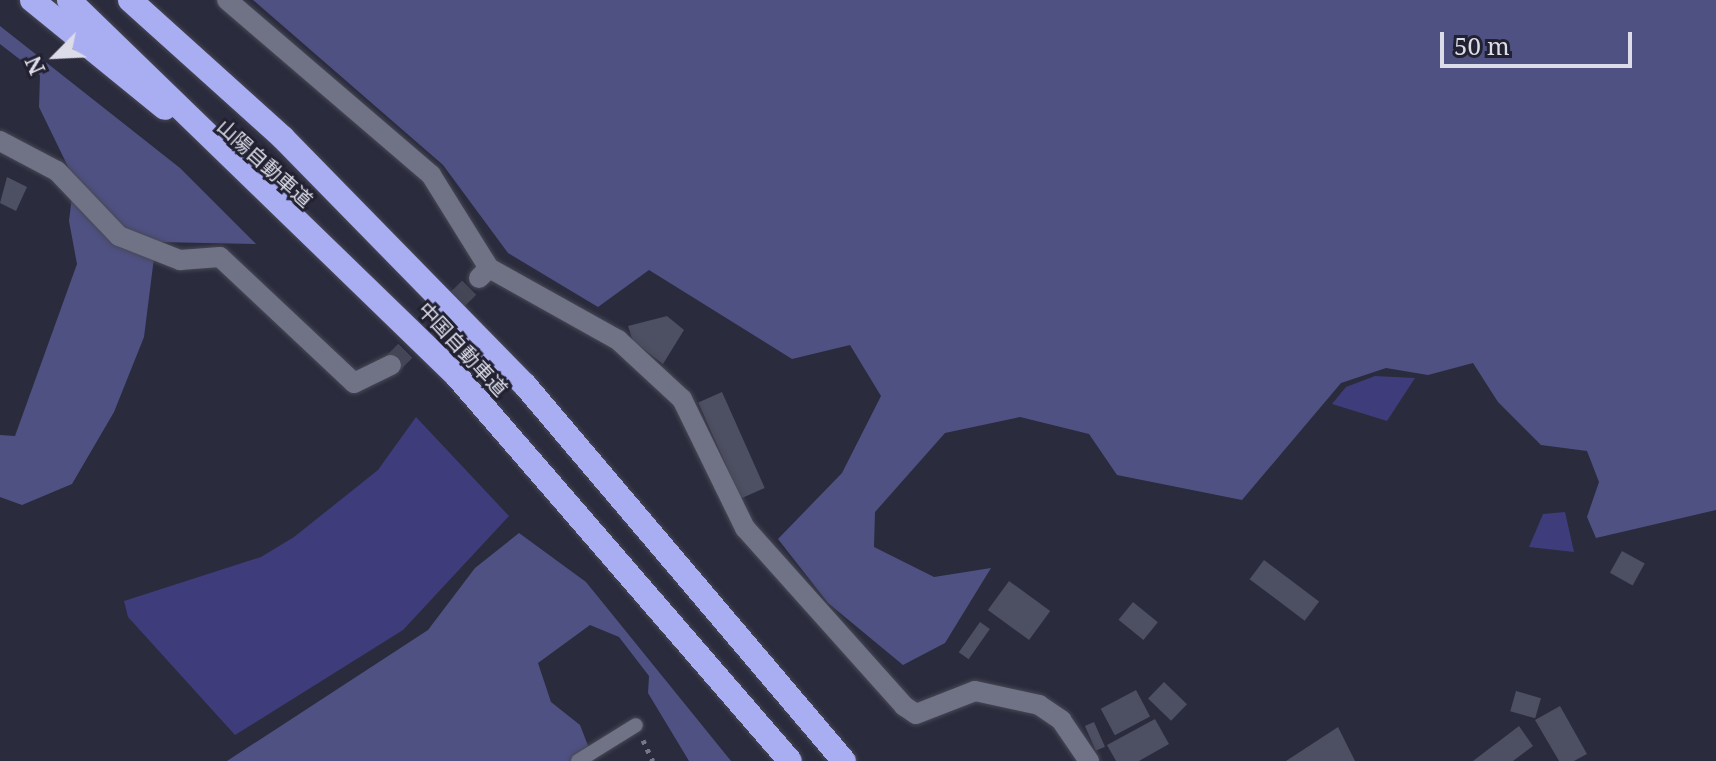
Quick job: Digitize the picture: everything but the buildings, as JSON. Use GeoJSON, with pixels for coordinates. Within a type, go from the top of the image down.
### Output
{"type":"FeatureCollection","features":[{"type":"Feature","properties":{"kind":"highway","name":"山陽自動車道"},"geometry":{"type":"LineString","coordinates":[[32,0],[202,138],[456,375]]}},
{"type":"Feature","properties":{"kind":"highway","name":"中国自動車道"},"geometry":{"type":"LineString","coordinates":[[69,0],[456,375],[790,761]]}},
{"type":"Feature","properties":{"kind":"highway","name":"中国自動車道"},"geometry":{"type":"LineString","coordinates":[[130,0],[397,250],[635,508],[844,761]]}},
{"type":"Feature","properties":{"kind":"highway","name":"山陽自動車道"},"geometry":{"type":"LineString","coordinates":[[151,0],[397,250]]}},
{"type":"Feature","properties":{"kind":"street"},"geometry":{"type":"LineString","coordinates":[[227,0],[431,175],[484,273],[618,340],[682,399],[745,528],[904,706],[916,714],[975,691],[1039,705],[1061,720],[1089,761]]}},
{"type":"Feature","properties":{"kind":"street"},"geometry":{"type":"LineString","coordinates":[[0,141],[57,171],[119,236],[180,260],[220,257],[354,383],[391,365]]}},
{"type":"Feature","properties":{"kind":"lane"},"geometry":{"type":"LineString","coordinates":[[578,761],[636,725]]}},
{"type":"Feature","properties":{"kind":"shaded area"},"geometry":{"type":"Polygon","coordinates":[[[253,0],[1716,0],[1716,510],[1596,538],[1587,517],[1599,482],[1587,451],[1541,445],[1498,402],[1473,363],[1428,375],[1386,368],[1341,383],[1242,500],[1117,475],[1089,434],[1020,417],[945,433],[875,512],[874,547],[934,577],[991,568],[945,643],[903,665],[828,603],[778,539],[842,473],[881,396],[850,345],[792,359],[649,270],[598,307],[508,253],[443,165],[253,0]]]}},
{"type":"Feature","properties":{"kind":"shaded area"},"geometry":{"type":"Polygon","coordinates":[[[0,26],[180,168],[256,244],[156,242],[144,337],[114,412],[72,484],[22,505],[0,497],[0,435],[15,436],[77,264],[69,221],[74,179],[39,107],[40,75],[0,44],[0,26]]]}},
{"type":"Feature","properties":{"kind":"shaded area"},"geometry":{"type":"Polygon","coordinates":[[[1375,376],[1415,378],[1387,421],[1332,404],[1346,387],[1375,376]]]}},
{"type":"Feature","properties":{"kind":"shaded area"},"geometry":{"type":"Polygon","coordinates":[[[416,417],[509,516],[403,630],[235,735],[128,617],[124,601],[261,557],[294,537],[378,470],[416,417]]]}},
{"type":"Feature","properties":{"kind":"shaded area"},"geometry":{"type":"Polygon","coordinates":[[[1565,512],[1574,552],[1529,547],[1543,514],[1565,512]]]}},
{"type":"Feature","properties":{"kind":"shaded area"},"geometry":{"type":"Polygon","coordinates":[[[519,533],[586,582],[731,761],[689,761],[648,693],[649,676],[619,637],[590,625],[538,663],[551,702],[580,725],[594,761],[227,761],[428,630],[475,568],[519,533]]]}},
{"type":"Feature","properties":{"kind":"tunnel"},"geometry":{"type":"LineString","coordinates":[[391,365],[479,278]]}}]}
